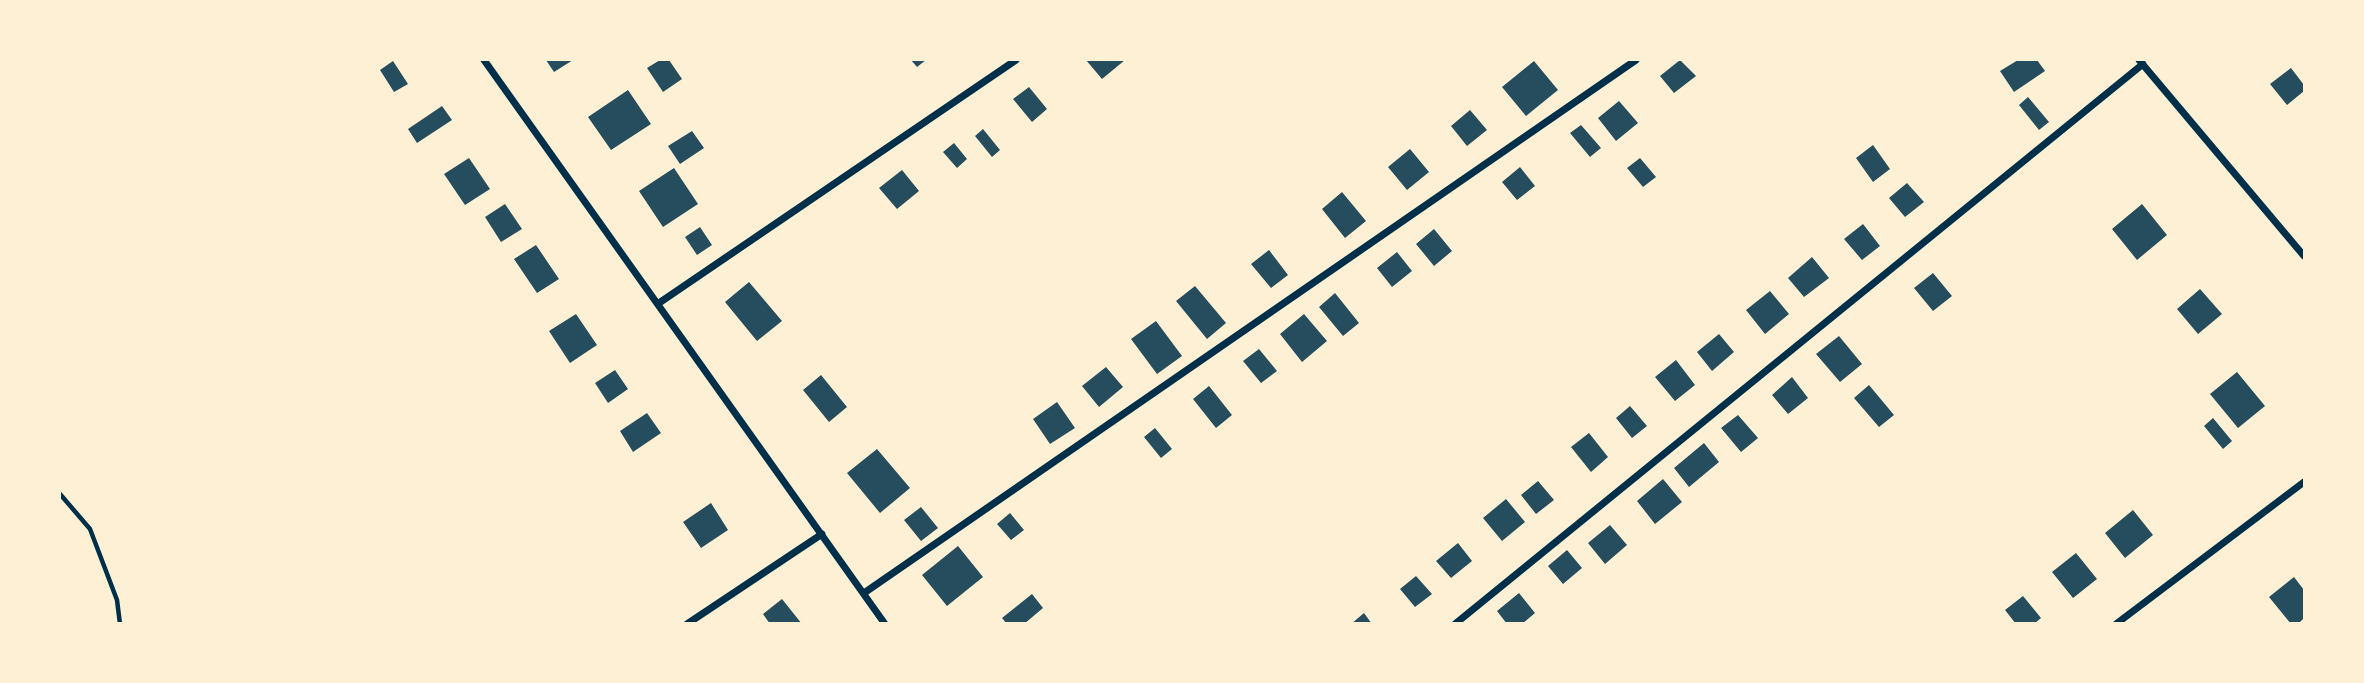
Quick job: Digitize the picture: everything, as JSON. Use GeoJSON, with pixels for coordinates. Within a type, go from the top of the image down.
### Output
{"type":"FeatureCollection","features":[{"type":"Feature","properties":{"kind":"street"},"geometry":{"type":"LineString","coordinates":[[484,60],[885,624]]}},
{"type":"Feature","properties":{"kind":"street"},"geometry":{"type":"LineString","coordinates":[[659,303],[1016,60]]}},
{"type":"Feature","properties":{"kind":"street"},"geometry":{"type":"LineString","coordinates":[[864,593],[1636,60]]}},
{"type":"Feature","properties":{"kind":"street"},"geometry":{"type":"LineString","coordinates":[[1455,624],[2141,62],[2305,256]]}},
{"type":"Feature","properties":{"kind":"street"},"geometry":{"type":"LineString","coordinates":[[2116,624],[2305,482]]}},
{"type":"Feature","properties":{"kind":"street"},"geometry":{"type":"LineString","coordinates":[[687,624],[822,534]]}},
{"type":"Feature","properties":{"kind":"path"},"geometry":{"type":"LineString","coordinates":[[60,494],[90,529],[117,600],[120,624]]}},
{"type":"Feature","properties":{"kind":"building"},"geometry":{"type":"Polygon","coordinates":[[[546,60],[573,60],[554,72],[546,60]]]}},
{"type":"Feature","properties":{"kind":"building"},"geometry":{"type":"Polygon","coordinates":[[[660,60],[669,60],[682,79],[663,92],[647,68],[660,60]]]}},
{"type":"Feature","properties":{"kind":"building"},"geometry":{"type":"Polygon","coordinates":[[[911,60],[926,60],[917,67],[911,60]]]}},
{"type":"Feature","properties":{"kind":"building"},"geometry":{"type":"Polygon","coordinates":[[[1086,60],[1125,60],[1102,79],[1086,60]]]}},
{"type":"Feature","properties":{"kind":"building"},"geometry":{"type":"Polygon","coordinates":[[[1680,60],[1696,76],[1674,93],[1660,76],[1680,60]]]}},
{"type":"Feature","properties":{"kind":"building"},"geometry":{"type":"Polygon","coordinates":[[[2018,60],[2037,60],[2045,71],[2014,92],[2000,71],[2018,60]]]}},
{"type":"Feature","properties":{"kind":"building"},"geometry":{"type":"Polygon","coordinates":[[[393,61],[408,84],[394,92],[380,70],[393,61]]]}},
{"type":"Feature","properties":{"kind":"building"},"geometry":{"type":"Polygon","coordinates":[[[1534,61],[1558,90],[1526,116],[1502,87],[1534,61]]]}},
{"type":"Feature","properties":{"kind":"building"},"geometry":{"type":"Polygon","coordinates":[[[2291,68],[2304,85],[2304,91],[2287,105],[2270,84],[2291,68]]]}},
{"type":"Feature","properties":{"kind":"building"},"geometry":{"type":"Polygon","coordinates":[[[1029,87],[1047,109],[1032,122],[1013,99],[1029,87]]]}},
{"type":"Feature","properties":{"kind":"building"},"geometry":{"type":"Polygon","coordinates":[[[628,90],[651,124],[611,150],[588,117],[628,90]]]}},
{"type":"Feature","properties":{"kind":"building"},"geometry":{"type":"Polygon","coordinates":[[[2028,97],[2049,122],[2039,130],[2019,105],[2028,97]]]}},
{"type":"Feature","properties":{"kind":"building"},"geometry":{"type":"Polygon","coordinates":[[[1619,101],[1638,123],[1616,141],[1598,118],[1619,101]]]}},
{"type":"Feature","properties":{"kind":"building"},"geometry":{"type":"Polygon","coordinates":[[[442,106],[452,120],[417,143],[408,129],[442,106]]]}},
{"type":"Feature","properties":{"kind":"building"},"geometry":{"type":"Polygon","coordinates":[[[1470,110],[1487,130],[1467,146],[1451,126],[1470,110]]]}},
{"type":"Feature","properties":{"kind":"building"},"geometry":{"type":"Polygon","coordinates":[[[1581,125],[1601,148],[1590,157],[1570,133],[1581,125]]]}},
{"type":"Feature","properties":{"kind":"building"},"geometry":{"type":"Polygon","coordinates":[[[983,129],[1000,150],[992,157],[975,136],[983,129]]]}},
{"type":"Feature","properties":{"kind":"building"},"geometry":{"type":"Polygon","coordinates":[[[692,131],[704,148],[680,164],[668,146],[692,131]]]}},
{"type":"Feature","properties":{"kind":"building"},"geometry":{"type":"Polygon","coordinates":[[[954,143],[967,159],[957,168],[943,152],[954,143]]]}},
{"type":"Feature","properties":{"kind":"building"},"geometry":{"type":"Polygon","coordinates":[[[1873,145],[1890,169],[1873,182],[1856,158],[1873,145]]]}},
{"type":"Feature","properties":{"kind":"building"},"geometry":{"type":"Polygon","coordinates":[[[1410,149],[1429,172],[1407,190],[1388,167],[1410,149]]]}},
{"type":"Feature","properties":{"kind":"building"},"geometry":{"type":"Polygon","coordinates":[[[469,158],[490,189],[465,205],[444,174],[469,158]]]}},
{"type":"Feature","properties":{"kind":"building"},"geometry":{"type":"Polygon","coordinates":[[[1640,158],[1656,177],[1643,187],[1627,168],[1640,158]]]}},
{"type":"Feature","properties":{"kind":"building"},"geometry":{"type":"Polygon","coordinates":[[[1520,167],[1535,186],[1517,200],[1502,182],[1520,167]]]}},
{"type":"Feature","properties":{"kind":"building"},"geometry":{"type":"Polygon","coordinates":[[[674,168],[698,204],[663,227],[639,191],[674,168]]]}},
{"type":"Feature","properties":{"kind":"building"},"geometry":{"type":"Polygon","coordinates":[[[902,170],[919,191],[897,209],[879,188],[902,170]]]}},
{"type":"Feature","properties":{"kind":"building"},"geometry":{"type":"Polygon","coordinates":[[[1907,183],[1924,202],[1905,217],[1889,198],[1907,183]]]}},
{"type":"Feature","properties":{"kind":"building"},"geometry":{"type":"Polygon","coordinates":[[[1342,192],[1366,221],[1345,238],[1322,209],[1342,192]]]}},
{"type":"Feature","properties":{"kind":"building"},"geometry":{"type":"Polygon","coordinates":[[[505,204],[522,229],[501,242],[485,217],[505,204]]]}},
{"type":"Feature","properties":{"kind":"building"},"geometry":{"type":"Polygon","coordinates":[[[2142,204],[2167,235],[2137,260],[2112,229],[2142,204]]]}},
{"type":"Feature","properties":{"kind":"building"},"geometry":{"type":"Polygon","coordinates":[[[1863,224],[1880,246],[1862,260],[1844,239],[1863,224]]]}},
{"type":"Feature","properties":{"kind":"building"},"geometry":{"type":"Polygon","coordinates":[[[700,227],[712,245],[697,255],[685,237],[700,227]]]}},
{"type":"Feature","properties":{"kind":"building"},"geometry":{"type":"Polygon","coordinates":[[[1434,229],[1452,251],[1434,266],[1416,244],[1434,229]]]}},
{"type":"Feature","properties":{"kind":"building"},"geometry":{"type":"Polygon","coordinates":[[[536,245],[559,279],[537,293],[514,259],[536,245]]]}},
{"type":"Feature","properties":{"kind":"building"},"geometry":{"type":"Polygon","coordinates":[[[1269,250],[1288,275],[1271,288],[1251,264],[1269,250]]]}},
{"type":"Feature","properties":{"kind":"building"},"geometry":{"type":"Polygon","coordinates":[[[1397,252],[1412,271],[1392,287],[1377,268],[1397,252]]]}},
{"type":"Feature","properties":{"kind":"building"},"geometry":{"type":"Polygon","coordinates":[[[1812,257],[1829,278],[1804,297],[1788,278],[1812,257]]]}},
{"type":"Feature","properties":{"kind":"building"},"geometry":{"type":"Polygon","coordinates":[[[1933,273],[1952,296],[1933,311],[1914,288],[1933,273]]]}},
{"type":"Feature","properties":{"kind":"building"},"geometry":{"type":"Polygon","coordinates":[[[749,282],[782,321],[757,341],[725,302],[749,282]]]}},
{"type":"Feature","properties":{"kind":"building"},"geometry":{"type":"Polygon","coordinates":[[[1195,286],[1226,323],[1207,339],[1176,301],[1195,286]]]}},
{"type":"Feature","properties":{"kind":"building"},"geometry":{"type":"Polygon","coordinates":[[[2200,289],[2222,314],[2198,334],[2177,309],[2200,289]]]}},
{"type":"Feature","properties":{"kind":"building"},"geometry":{"type":"Polygon","coordinates":[[[1770,291],[1789,314],[1765,334],[1746,310],[1770,291]]]}},
{"type":"Feature","properties":{"kind":"building"},"geometry":{"type":"Polygon","coordinates":[[[1335,293],[1359,323],[1343,336],[1319,307],[1335,293]]]}},
{"type":"Feature","properties":{"kind":"building"},"geometry":{"type":"Polygon","coordinates":[[[576,314],[597,345],[570,363],[549,331],[576,314]]]}},
{"type":"Feature","properties":{"kind":"building"},"geometry":{"type":"Polygon","coordinates":[[[1304,314],[1327,341],[1302,362],[1280,334],[1304,314]]]}},
{"type":"Feature","properties":{"kind":"building"},"geometry":{"type":"Polygon","coordinates":[[[1156,321],[1182,356],[1157,374],[1131,339],[1156,321]]]}},
{"type":"Feature","properties":{"kind":"building"},"geometry":{"type":"Polygon","coordinates":[[[1719,334],[1734,352],[1712,371],[1697,352],[1719,334]]]}},
{"type":"Feature","properties":{"kind":"building"},"geometry":{"type":"Polygon","coordinates":[[[1839,336],[1862,364],[1840,382],[1816,354],[1839,336]]]}},
{"type":"Feature","properties":{"kind":"building"},"geometry":{"type":"Polygon","coordinates":[[[1259,349],[1277,371],[1261,383],[1243,361],[1259,349]]]}},
{"type":"Feature","properties":{"kind":"building"},"geometry":{"type":"Polygon","coordinates":[[[1676,360],[1695,385],[1675,401],[1655,377],[1676,360]]]}},
{"type":"Feature","properties":{"kind":"building"},"geometry":{"type":"Polygon","coordinates":[[[1106,367],[1123,387],[1099,407],[1082,386],[1106,367]]]}},
{"type":"Feature","properties":{"kind":"building"},"geometry":{"type":"Polygon","coordinates":[[[615,370],[628,389],[608,403],[595,383],[615,370]]]}},
{"type":"Feature","properties":{"kind":"building"},"geometry":{"type":"Polygon","coordinates":[[[2237,372],[2265,406],[2238,428],[2210,394],[2237,372]]]}},
{"type":"Feature","properties":{"kind":"building"},"geometry":{"type":"Polygon","coordinates":[[[821,375],[847,407],[829,422],[803,390],[821,375]]]}},
{"type":"Feature","properties":{"kind":"building"},"geometry":{"type":"Polygon","coordinates":[[[1792,377],[1808,398],[1788,414],[1772,395],[1792,377]]]}},
{"type":"Feature","properties":{"kind":"building"},"geometry":{"type":"Polygon","coordinates":[[[1869,385],[1894,415],[1879,427],[1854,398],[1869,385]]]}},
{"type":"Feature","properties":{"kind":"building"},"geometry":{"type":"Polygon","coordinates":[[[1209,386],[1232,415],[1216,428],[1193,399],[1209,386]]]}},
{"type":"Feature","properties":{"kind":"building"},"geometry":{"type":"Polygon","coordinates":[[[1057,402],[1075,428],[1050,444],[1033,419],[1057,402]]]}},
{"type":"Feature","properties":{"kind":"building"},"geometry":{"type":"Polygon","coordinates":[[[1630,406],[1647,426],[1632,438],[1616,418],[1630,406]]]}},
{"type":"Feature","properties":{"kind":"building"},"geometry":{"type":"Polygon","coordinates":[[[647,413],[661,433],[633,452],[620,431],[647,413]]]}},
{"type":"Feature","properties":{"kind":"building"},"geometry":{"type":"Polygon","coordinates":[[[1738,415],[1758,438],[1741,452],[1721,428],[1738,415]]]}},
{"type":"Feature","properties":{"kind":"building"},"geometry":{"type":"Polygon","coordinates":[[[2213,418],[2232,441],[2223,449],[2204,426],[2213,418]]]}},
{"type":"Feature","properties":{"kind":"building"},"geometry":{"type":"Polygon","coordinates":[[[1155,428],[1172,449],[1161,458],[1144,437],[1155,428]]]}},
{"type":"Feature","properties":{"kind":"building"},"geometry":{"type":"Polygon","coordinates":[[[1589,433],[1608,457],[1591,472],[1571,447],[1589,433]]]}},
{"type":"Feature","properties":{"kind":"building"},"geometry":{"type":"Polygon","coordinates":[[[1704,443],[1719,462],[1689,487],[1674,468],[1704,443]]]}},
{"type":"Feature","properties":{"kind":"building"},"geometry":{"type":"Polygon","coordinates":[[[877,449],[910,488],[880,513],[847,473],[877,449]]]}},
{"type":"Feature","properties":{"kind":"building"},"geometry":{"type":"Polygon","coordinates":[[[1663,479],[1682,502],[1655,524],[1637,501],[1663,479]]]}},
{"type":"Feature","properties":{"kind":"building"},"geometry":{"type":"Polygon","coordinates":[[[1538,481],[1554,500],[1536,514],[1521,495],[1538,481]]]}},
{"type":"Feature","properties":{"kind":"building"},"geometry":{"type":"Polygon","coordinates":[[[1506,499],[1525,522],[1502,541],[1483,518],[1506,499]]]}},
{"type":"Feature","properties":{"kind":"building"},"geometry":{"type":"Polygon","coordinates":[[[711,503],[728,530],[701,548],[683,522],[711,503]]]}},
{"type":"Feature","properties":{"kind":"building"},"geometry":{"type":"Polygon","coordinates":[[[921,507],[938,528],[921,541],[904,520],[921,507]]]}},
{"type":"Feature","properties":{"kind":"building"},"geometry":{"type":"Polygon","coordinates":[[[2133,510],[2153,535],[2125,558],[2105,533],[2133,510]]]}},
{"type":"Feature","properties":{"kind":"building"},"geometry":{"type":"Polygon","coordinates":[[[1010,513],[1024,530],[1011,540],[997,524],[1010,513]]]}},
{"type":"Feature","properties":{"kind":"building"},"geometry":{"type":"Polygon","coordinates":[[[1610,525],[1627,545],[1605,564],[1588,543],[1610,525]]]}},
{"type":"Feature","properties":{"kind":"building"},"geometry":{"type":"Polygon","coordinates":[[[1458,543],[1472,561],[1451,578],[1436,561],[1458,543]]]}},
{"type":"Feature","properties":{"kind":"building"},"geometry":{"type":"Polygon","coordinates":[[[958,546],[983,577],[947,606],[922,575],[958,546]]]}},
{"type":"Feature","properties":{"kind":"building"},"geometry":{"type":"Polygon","coordinates":[[[1567,550],[1582,568],[1563,584],[1548,566],[1567,550]]]}},
{"type":"Feature","properties":{"kind":"building"},"geometry":{"type":"Polygon","coordinates":[[[2076,553],[2097,579],[2073,598],[2052,572],[2076,553]]]}},
{"type":"Feature","properties":{"kind":"building"},"geometry":{"type":"Polygon","coordinates":[[[1416,576],[1432,594],[1415,607],[1400,589],[1416,576]]]}},
{"type":"Feature","properties":{"kind":"building"},"geometry":{"type":"Polygon","coordinates":[[[2294,577],[2304,590],[2304,618],[2298,624],[2291,624],[2269,597],[2294,577]]]}},
{"type":"Feature","properties":{"kind":"building"},"geometry":{"type":"Polygon","coordinates":[[[1519,593],[1535,613],[1522,624],[1507,624],[1497,611],[1519,593]]]}},
{"type":"Feature","properties":{"kind":"building"},"geometry":{"type":"Polygon","coordinates":[[[1032,594],[1043,608],[1024,624],[1007,624],[1002,618],[1032,594]]]}},
{"type":"Feature","properties":{"kind":"building"},"geometry":{"type":"Polygon","coordinates":[[[2023,596],[2041,618],[2034,624],[2016,624],[2005,610],[2023,596]]]}},
{"type":"Feature","properties":{"kind":"building"},"geometry":{"type":"Polygon","coordinates":[[[782,599],[802,624],[770,624],[763,614],[782,599]]]}},
{"type":"Feature","properties":{"kind":"building"},"geometry":{"type":"Polygon","coordinates":[[[1364,613],[1372,624],[1351,624],[1364,613]]]}}]}
